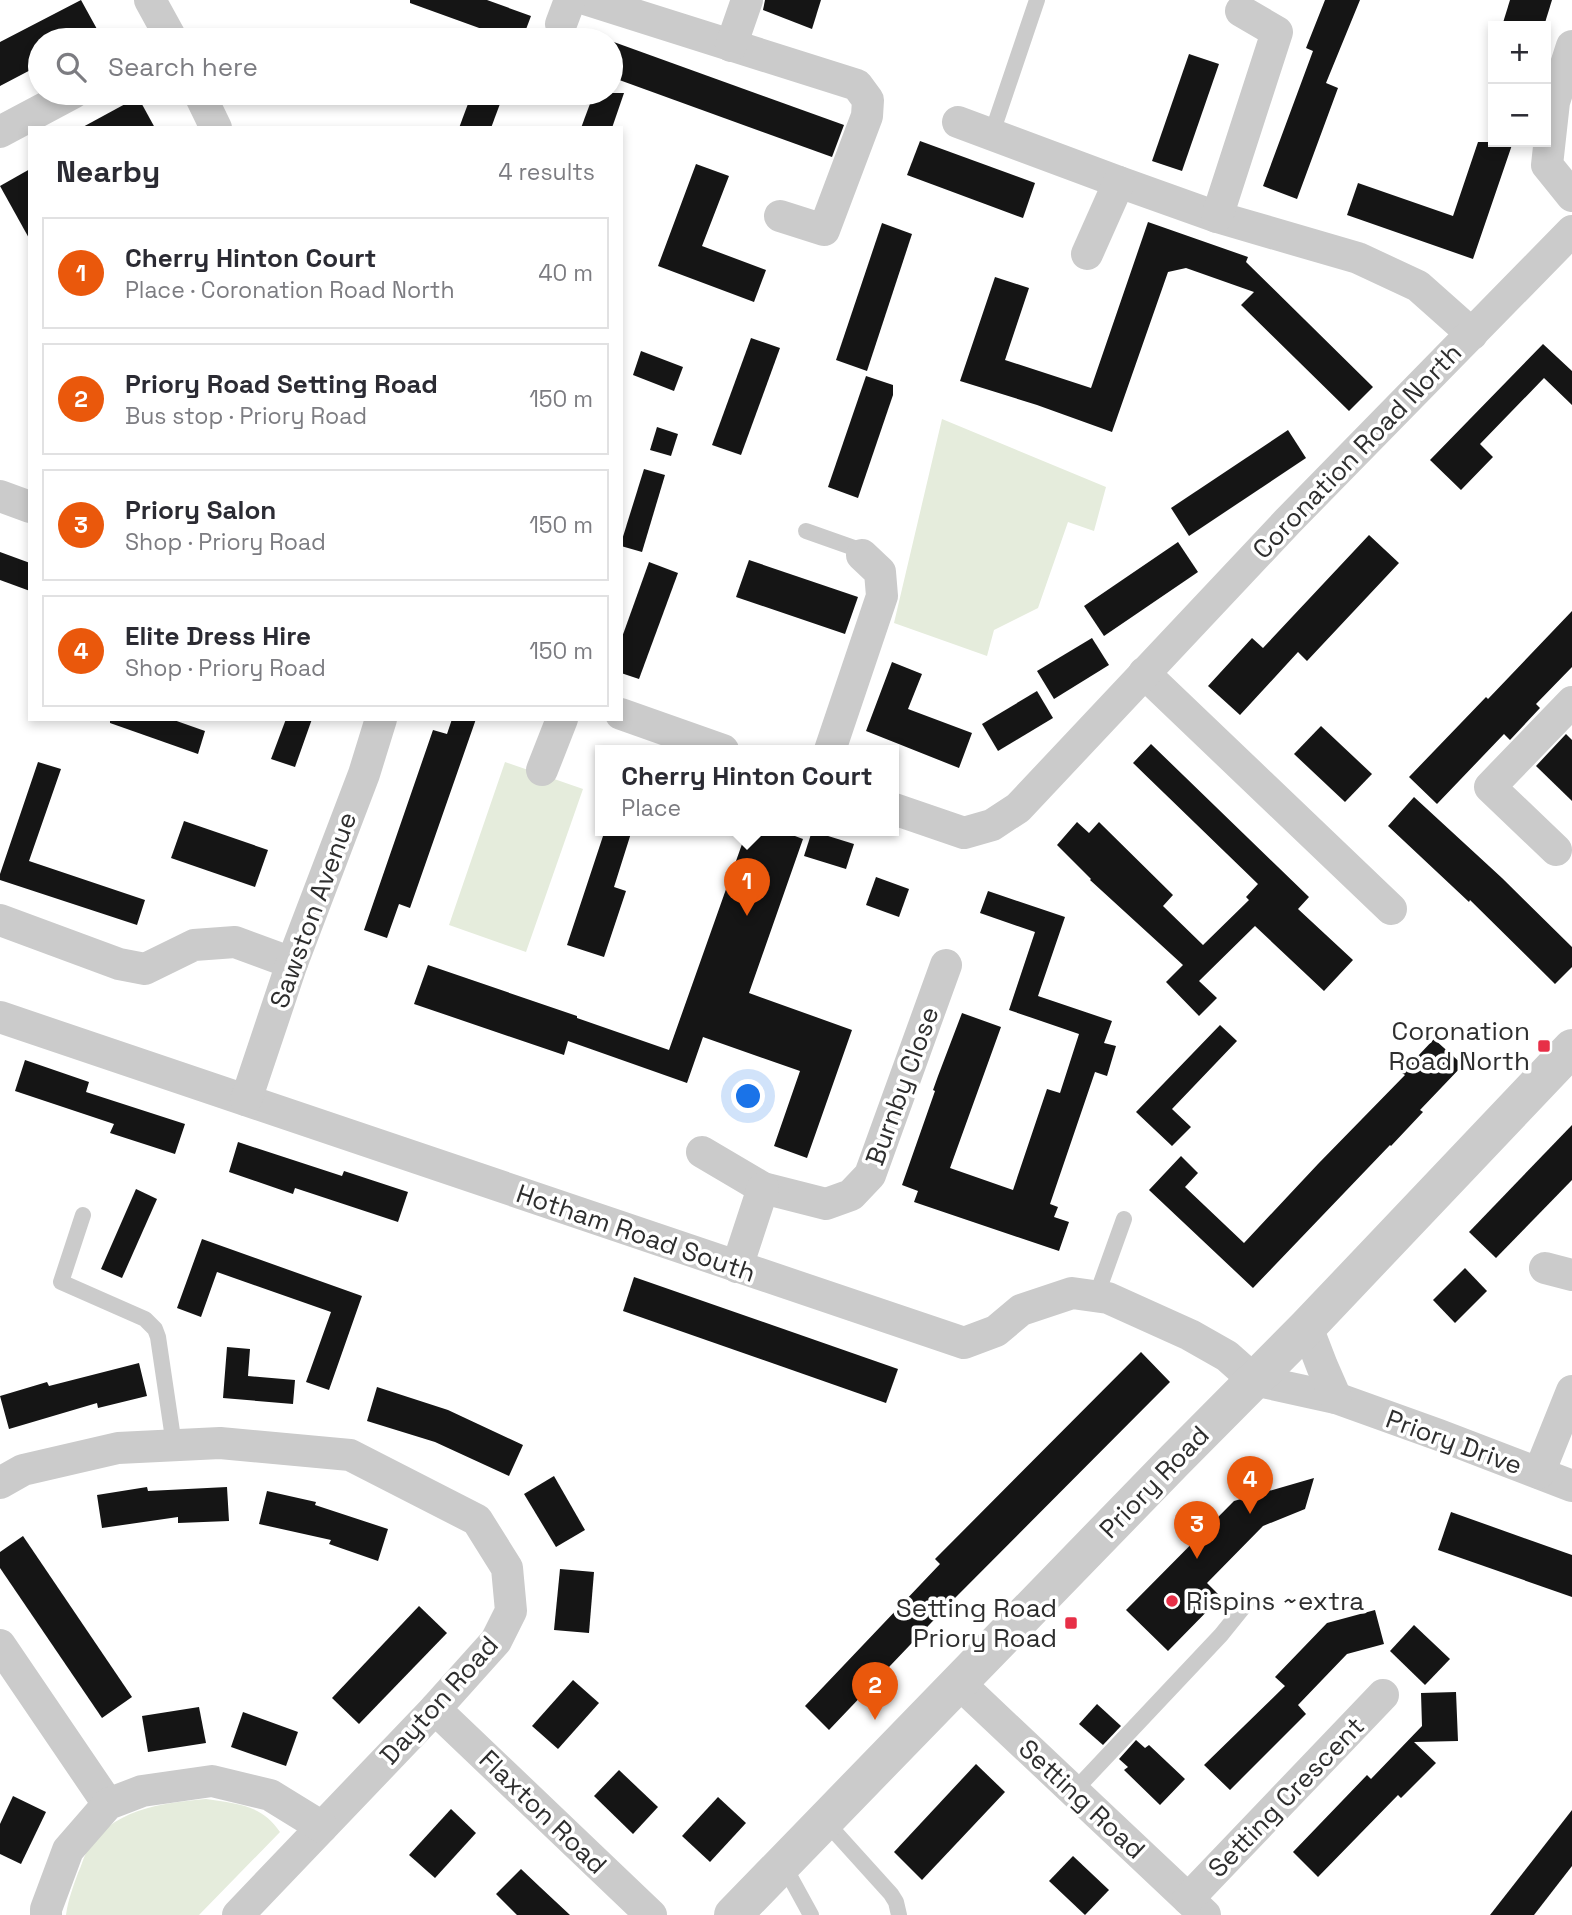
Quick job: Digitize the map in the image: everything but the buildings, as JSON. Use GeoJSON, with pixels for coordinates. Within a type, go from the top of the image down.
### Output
{"type":"FeatureCollection","features":[{"type":"Feature","properties":{"kind":"street"},"geometry":{"type":"LineString","coordinates":[[150,0],[165,28]]}},
{"type":"Feature","properties":{"kind":"street"},"geometry":{"type":"LineString","coordinates":[[588,0],[857,85],[868,100],[867,116],[824,230],[780,216]]}},
{"type":"Feature","properties":{"kind":"street"},"geometry":{"type":"LineString","coordinates":[[731,46],[747,0]]}},
{"type":"Feature","properties":{"kind":"street"},"geometry":{"type":"LineString","coordinates":[[1217,217],[1277,32],[1241,11]]}},
{"type":"Feature","properties":{"kind":"street"},"geometry":{"type":"LineString","coordinates":[[1572,46],[1554,102],[1547,165],[1572,196]]}},
{"type":"Feature","properties":{"kind":"street"},"geometry":{"type":"LineString","coordinates":[[0,132],[51,105]]}},
{"type":"Feature","properties":{"kind":"street"},"geometry":{"type":"LineString","coordinates":[[205,105],[215,126]]}},
{"type":"Feature","properties":{"kind":"street"},"geometry":{"type":"LineString","coordinates":[[958,122],[1217,217],[1358,258],[1418,286],[1472,334]]}},
{"type":"Feature","properties":{"kind":"street"},"geometry":{"type":"LineString","coordinates":[[1087,254],[1119,183]]}},
{"type":"Feature","properties":{"kind":"street","name":"Coronation Road North"},"geometry":{"type":"LineString","coordinates":[[899,811],[964,833],[992,825],[1018,808],[1288,522],[1572,231]]}},
{"type":"Feature","properties":{"kind":"street"},"geometry":{"type":"LineString","coordinates":[[0,496],[28,506]]}},
{"type":"Feature","properties":{"kind":"street"},"geometry":{"type":"LineString","coordinates":[[832,745],[882,596],[880,572],[862,555]]}},
{"type":"Feature","properties":{"kind":"street"},"geometry":{"type":"LineString","coordinates":[[1144,673],[1391,909]]}},
{"type":"Feature","properties":{"kind":"street"},"geometry":{"type":"LineString","coordinates":[[1556,850],[1490,787],[1572,702]]}},
{"type":"Feature","properties":{"kind":"street"},"geometry":{"type":"LineString","coordinates":[[623,716],[708,745]]}},
{"type":"Feature","properties":{"kind":"street","name":"Sawston Avenue"},"geometry":{"type":"LineString","coordinates":[[246,1100],[292,963],[364,774],[380,721]]}},
{"type":"Feature","properties":{"kind":"street"},"geometry":{"type":"LineString","coordinates":[[542,770],[561,721]]}},
{"type":"Feature","properties":{"kind":"street"},"geometry":{"type":"LineString","coordinates":[[0,920],[119,964],[145,968],[194,945],[235,942],[292,963]]}},
{"type":"Feature","properties":{"kind":"street","name":"Burnby Close"},"geometry":{"type":"LineString","coordinates":[[702,1152],[763,1188],[826,1204],[851,1195],[870,1175],[946,965]]}},
{"type":"Feature","properties":{"kind":"street","name":"Hotham Road South"},"geometry":{"type":"LineString","coordinates":[[0,1017],[964,1343],[996,1331],[1021,1310],[1072,1293],[1108,1298],[1190,1335],[1227,1356],[1254,1380]]}},
{"type":"Feature","properties":{"kind":"street","name":"Priory Road"},"geometry":{"type":"LineString","coordinates":[[733,1915],[1307,1327],[1572,1048]]}},
{"type":"Feature","properties":{"kind":"street"},"geometry":{"type":"LineString","coordinates":[[737,1267],[763,1188]]}},
{"type":"Feature","properties":{"kind":"street"},"geometry":{"type":"LineString","coordinates":[[1307,1327],[1336,1398]]}},
{"type":"Feature","properties":{"kind":"street","name":"Priory Drive"},"geometry":{"type":"LineString","coordinates":[[1254,1380],[1336,1398],[1572,1486]]}},
{"type":"Feature","properties":{"kind":"street"},"geometry":{"type":"LineString","coordinates":[[1539,1473],[1572,1391]]}},
{"type":"Feature","properties":{"kind":"street","name":"Dayton Road"},"geometry":{"type":"LineString","coordinates":[[0,1483],[23,1470],[118,1448],[220,1443],[350,1455],[477,1520],[507,1568],[511,1611],[496,1641],[435,1709],[238,1915]]}},
{"type":"Feature","properties":{"kind":"street"},"geometry":{"type":"LineString","coordinates":[[0,1645],[108,1804]]}},
{"type":"Feature","properties":{"kind":"street","name":"Setting Road"},"geometry":{"type":"LineString","coordinates":[[958,1683],[1196,1907]]}},
{"type":"Feature","properties":{"kind":"street","name":"Setting Crescent"},"geometry":{"type":"LineString","coordinates":[[1196,1907],[1383,1695]]}},
{"type":"Feature","properties":{"kind":"street","name":"Flaxton Road"},"geometry":{"type":"LineString","coordinates":[[435,1709],[651,1915]]}},
{"type":"Feature","properties":{"kind":"street"},"geometry":{"type":"LineString","coordinates":[[46,1915],[68,1850],[108,1804],[142,1791],[212,1781],[270,1795],[322,1827]]}},
{"type":"Feature","properties":{"kind":"lane"},"geometry":{"type":"LineString","coordinates":[[992,133],[1037,0]]}},
{"type":"Feature","properties":{"kind":"lane"},"geometry":{"type":"LineString","coordinates":[[806,531],[857,549],[862,555]]}},
{"type":"Feature","properties":{"kind":"lane"},"geometry":{"type":"LineString","coordinates":[[83,1216],[61,1282],[145,1319],[155,1329],[174,1445]]}},
{"type":"Feature","properties":{"kind":"lane"},"geometry":{"type":"LineString","coordinates":[[1096,1297],[1124,1219]]}},
{"type":"Feature","properties":{"kind":"lane"},"geometry":{"type":"LineString","coordinates":[[1074,1791],[1221,1635],[1246,1604]]}},
{"type":"Feature","properties":{"kind":"lane"},"geometry":{"type":"LineString","coordinates":[[825,1821],[891,1894],[899,1915]]}},
{"type":"Feature","properties":{"kind":"lane"},"geometry":{"type":"LineString","coordinates":[[783,1864],[811,1915]]}},
{"type":"Feature","properties":{"kind":"green space"},"geometry":{"type":"Polygon","coordinates":[[[942,419],[1106,487],[1094,531],[1068,522],[1038,608],[994,630],[987,656],[894,623],[942,419]]]}},
{"type":"Feature","properties":{"kind":"green space"},"geometry":{"type":"Polygon","coordinates":[[[505,762],[583,789],[526,952],[449,925],[505,762]]]}},
{"type":"Feature","properties":{"kind":"green space"},"geometry":{"type":"Polygon","coordinates":[[[206,1799],[238,1804],[256,1811],[273,1823],[280,1832],[199,1915],[66,1915],[86,1853],[96,1838],[109,1827],[138,1811],[155,1806],[206,1799]]]}},
{"type":"Feature","properties":{"kind":"place","name":"Cherry Hinton Court"},"geometry":{"type":"Point","coordinates":[747,916]}},
{"type":"Feature","properties":{"kind":"place","name":"Coronation Road North"},"geometry":{"type":"Point","coordinates":[1544,1046]}},
{"type":"Feature","properties":{"kind":"place","name":"Elite Dress Hire"},"geometry":{"type":"Point","coordinates":[1250,1514]}},
{"type":"Feature","properties":{"kind":"place","name":"Priory Salon"},"geometry":{"type":"Point","coordinates":[1197,1559]}},
{"type":"Feature","properties":{"kind":"place","name":"Rispins ~extra"},"geometry":{"type":"Point","coordinates":[1172,1601]}},
{"type":"Feature","properties":{"kind":"place","name":"Setting Road Priory Road"},"geometry":{"type":"Point","coordinates":[1071,1623]}},
{"type":"Feature","properties":{"kind":"place","name":"Priory Road Setting Road"},"geometry":{"type":"Point","coordinates":[875,1720]}}]}
